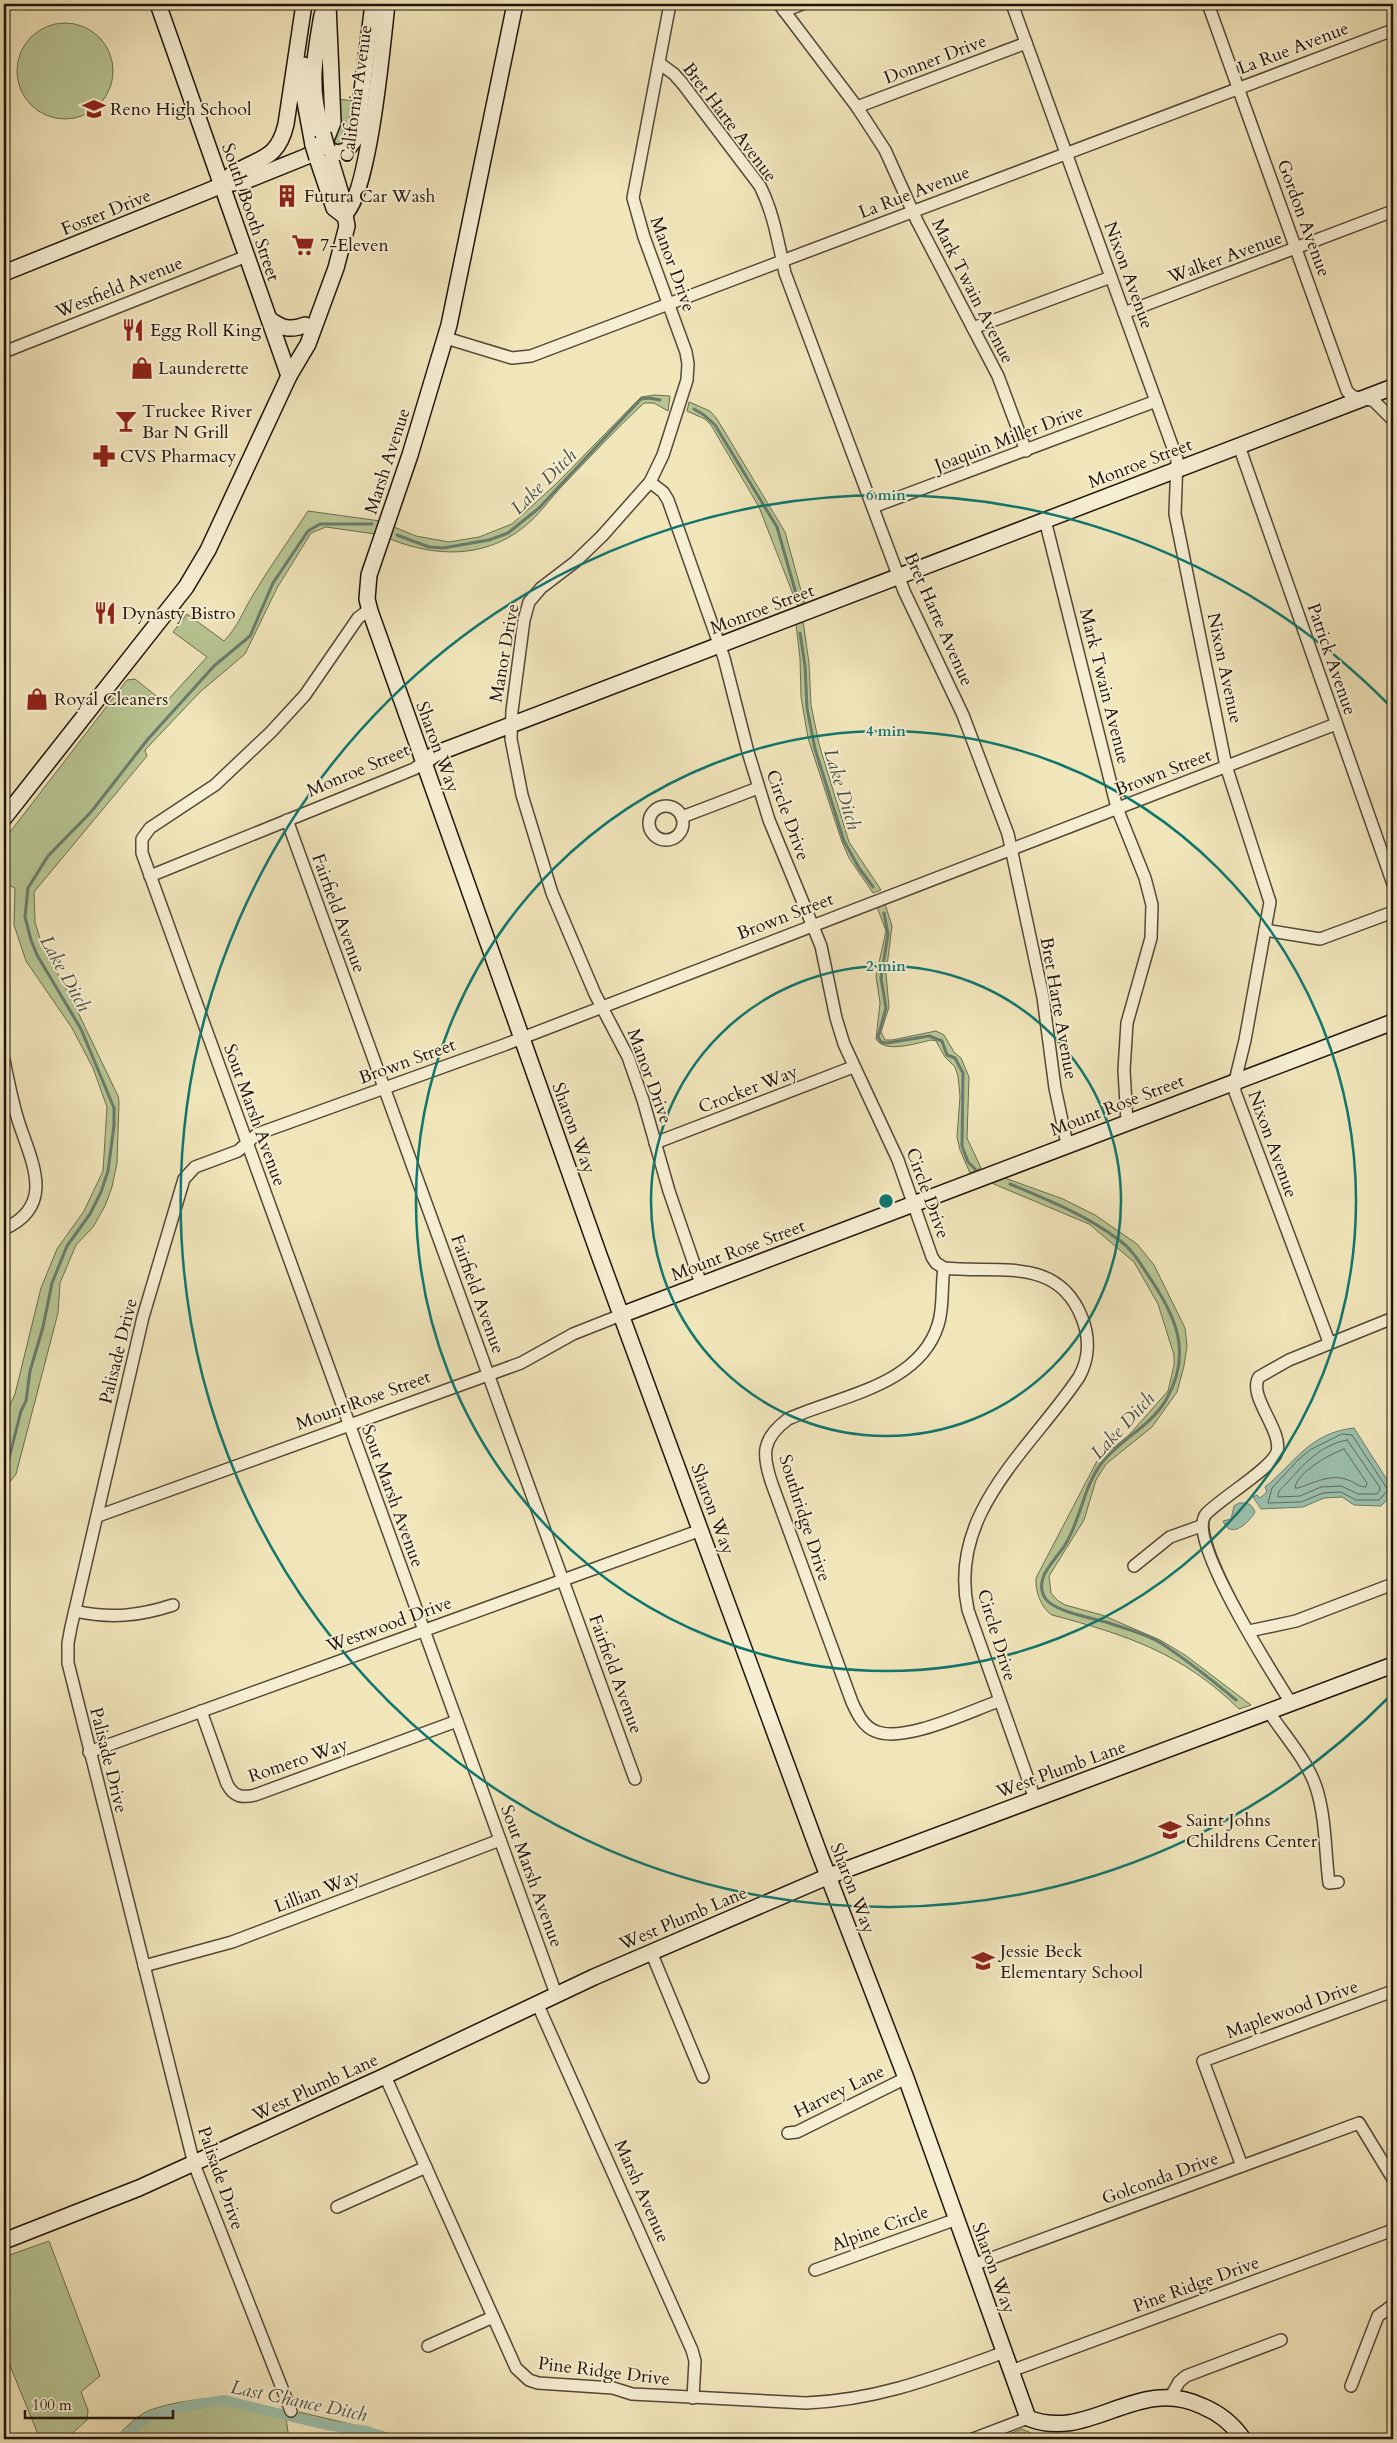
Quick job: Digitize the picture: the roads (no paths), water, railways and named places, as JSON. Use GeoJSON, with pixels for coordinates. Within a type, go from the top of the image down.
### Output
{"type":"FeatureCollection","features":[{"type":"Feature","properties":{"kind":"street","name":"South Booth Street"},"geometry":{"type":"LineString","coordinates":[[158,4],[289,376]]}},
{"type":"Feature","properties":{"kind":"street"},"geometry":{"type":"LineString","coordinates":[[222,184],[232,174],[268,157],[284,134],[304,4]]}},
{"type":"Feature","properties":{"kind":"street"},"geometry":{"type":"LineString","coordinates":[[313,4],[303,79],[306,112],[341,194],[344,215]]}},
{"type":"Feature","properties":{"kind":"street"},"geometry":{"type":"LineString","coordinates":[[320,146],[312,82],[324,4]]}},
{"type":"Feature","properties":{"kind":"street"},"geometry":{"type":"LineString","coordinates":[[222,184],[243,182],[305,157],[317,151],[326,140],[333,122],[328,4]]}},
{"type":"Feature","properties":{"kind":"street"},"geometry":{"type":"LineString","coordinates":[[320,146],[336,153],[346,151],[356,138],[374,4]]}},
{"type":"Feature","properties":{"kind":"street","name":"California Avenue"},"geometry":{"type":"LineString","coordinates":[[289,376],[292,357],[351,194],[358,189],[368,148],[388,4]]}},
{"type":"Feature","properties":{"kind":"street","name":"Marsh Avenue"},"geometry":{"type":"LineString","coordinates":[[370,609],[367,592],[369,575],[410,455],[446,338],[515,4]]}},
{"type":"Feature","properties":{"kind":"street","name":"Manor Drive"},"geometry":{"type":"LineString","coordinates":[[670,4],[633,198],[642,231],[686,352],[688,370],[664,455],[650,482],[602,536],[575,562],[541,588],[529,602],[524,620],[511,725],[511,739],[515,766],[540,861],[562,920],[601,1006],[628,1057],[669,1191],[701,1284]]}},
{"type":"Feature","properties":{"kind":"street"},"geometry":{"type":"LineString","coordinates":[[782,7],[802,4]]}},
{"type":"Feature","properties":{"kind":"street","name":"Nixon Avenue"},"geometry":{"type":"LineString","coordinates":[[1012,4],[1177,459],[1175,514],[1226,766],[1270,897],[1235,1081],[1237,1100],[1329,1342]]}},
{"type":"Feature","properties":{"kind":"street","name":"Gordon Avenue"},"geometry":{"type":"LineString","coordinates":[[1208,4],[1347,391],[1352,396],[1364,398],[1377,404],[1393,420]]}},
{"type":"Feature","properties":{"kind":"street","name":"Mark Twain Avenue"},"geometry":{"type":"LineString","coordinates":[[782,7],[857,107],[885,150],[912,211],[1004,390],[1026,451]]}},
{"type":"Feature","properties":{"kind":"street","name":"La Rue Avenue"},"geometry":{"type":"LineString","coordinates":[[446,338],[512,358],[521,358],[1393,30]]}},
{"type":"Feature","properties":{"kind":"street","name":"Donner Drive"},"geometry":{"type":"LineString","coordinates":[[857,107],[1026,43]]}},
{"type":"Feature","properties":{"kind":"street","name":"Bret Harte Avenue"},"geometry":{"type":"LineString","coordinates":[[659,64],[674,74],[682,83],[760,186],[771,210],[782,260],[904,592],[966,722],[1012,848],[1046,1015],[1055,1088],[1066,1144]]}},
{"type":"Feature","properties":{"kind":"street","name":"Foster Drive"},"geometry":{"type":"LineString","coordinates":[[4,272],[222,184]]}},
{"type":"Feature","properties":{"kind":"street","name":"Walker Avenue"},"geometry":{"type":"LineString","coordinates":[[1124,313],[1393,211]]}},
{"type":"Feature","properties":{"kind":"street","name":"California Avenue"},"geometry":{"type":"LineString","coordinates":[[4,818],[186,587],[208,550],[289,376],[308,344],[336,268],[346,234],[347,226],[344,215]]}},
{"type":"Feature","properties":{"kind":"street","name":"Westfield Avenue"},"geometry":{"type":"LineString","coordinates":[[4,352],[247,256]]}},
{"type":"Feature","properties":{"kind":"street"},"geometry":{"type":"LineString","coordinates":[[972,328],[1111,277]]}},
{"type":"Feature","properties":{"kind":"street"},"geometry":{"type":"LineString","coordinates":[[269,319],[283,328],[298,328],[305,325]]}},
{"type":"Feature","properties":{"kind":"street","name":"Monroe Street"},"geometry":{"type":"LineString","coordinates":[[150,876],[414,769],[435,754],[1393,387]]}},
{"type":"Feature","properties":{"kind":"street","name":"Joaquin Miller Drive"},"geometry":{"type":"LineString","coordinates":[[873,507],[1156,401]]}},
{"type":"Feature","properties":{"kind":"street","name":"Patrick Avenue"},"geometry":{"type":"LineString","coordinates":[[1239,446],[1393,884]]}},
{"type":"Feature","properties":{"kind":"street","name":"Circle Drive"},"geometry":{"type":"LineString","coordinates":[[650,482],[657,486],[668,500],[720,645],[758,788],[826,961],[836,1018],[853,1067],[893,1148],[932,1257],[936,1263],[944,1268],[1020,1271],[1042,1276],[1069,1294],[1080,1314],[1087,1335],[1086,1358],[1079,1378],[986,1501],[974,1524],[966,1552],[964,1580],[968,1610],[1035,1799]]}},
{"type":"Feature","properties":{"kind":"street","name":"Mark Twain Avenue"},"geometry":{"type":"LineString","coordinates":[[1045,520],[1117,808],[1145,878],[1153,921],[1148,951],[1127,1023],[1124,1070],[1127,1122]]}},
{"type":"Feature","properties":{"kind":"street","name":"Sharon Way"},"geometry":{"type":"LineString","coordinates":[[370,609],[621,1315],[906,2078],[1028,2418]]}},
{"type":"Feature","properties":{"kind":"street","name":"Sout Marsh Avenue"},"geometry":{"type":"LineString","coordinates":[[370,609],[358,618],[304,695],[271,732],[228,775],[150,828],[142,838],[142,853],[556,1994]]}},
{"type":"Feature","properties":{"kind":"street","name":"Brown Street"},"geometry":{"type":"LineString","coordinates":[[247,1142],[257,1134],[522,1037],[1336,724]]}},
{"type":"Feature","properties":{"kind":"street"},"geometry":{"type":"LineString","coordinates":[[682,817],[758,788]]}},
{"type":"Feature","properties":{"kind":"street","name":"Fairfield Avenue"},"geometry":{"type":"LineString","coordinates":[[287,820],[635,1779]]}},
{"type":"Feature","properties":{"kind":"street"},"geometry":{"type":"LineString","coordinates":[[1265,930],[1320,939],[1393,912]]}},
{"type":"Feature","properties":{"kind":"street","name":"Mount Rose Street"},"geometry":{"type":"LineString","coordinates":[[98,1516],[488,1375],[531,1358],[573,1334],[621,1315],[1066,1144],[1393,1022]]}},
{"type":"Feature","properties":{"kind":"street"},"geometry":{"type":"LineString","coordinates":[[4,1060],[16,1110],[34,1170],[37,1188],[32,1205],[27,1213],[14,1224],[4,1229]]}},
{"type":"Feature","properties":{"kind":"street","name":"Crocker Way"},"geometry":{"type":"LineString","coordinates":[[655,1143],[853,1067]]}},
{"type":"Feature","properties":{"kind":"street"},"geometry":{"type":"LineString","coordinates":[[4,1113],[16,1110]]}},
{"type":"Feature","properties":{"kind":"street","name":"Palisade Drive"},"geometry":{"type":"LineString","coordinates":[[247,1142],[238,1150],[195,1167],[184,1178],[143,1317],[68,1643],[68,1663],[194,2164],[291,2411]]}},
{"type":"Feature","properties":{"kind":"street","name":"Southridge Drive"},"geometry":{"type":"LineString","coordinates":[[944,1268],[942,1309],[938,1326],[930,1343],[918,1360],[900,1374],[884,1382],[788,1419],[777,1427],[769,1438],[764,1456],[772,1484],[852,1702],[858,1716],[866,1725],[884,1734],[910,1733],[1000,1701]]}},
{"type":"Feature","properties":{"kind":"street"},"geometry":{"type":"LineString","coordinates":[[1291,1703],[1221,1582],[1203,1538],[1201,1526],[1206,1514],[1269,1464],[1276,1453],[1276,1437],[1256,1388],[1259,1377],[1278,1364],[1393,1318]]}},
{"type":"Feature","properties":{"kind":"street"},"geometry":{"type":"LineString","coordinates":[[1134,1566],[1170,1537],[1201,1526]]}},
{"type":"Feature","properties":{"kind":"street","name":"Westwood Drive"},"geometry":{"type":"LineString","coordinates":[[89,1752],[700,1530]]}},
{"type":"Feature","properties":{"kind":"street"},"geometry":{"type":"LineString","coordinates":[[1248,1631],[1296,1621],[1393,1584]]}},
{"type":"Feature","properties":{"kind":"street"},"geometry":{"type":"LineString","coordinates":[[75,1611],[100,1616],[124,1616],[142,1614],[173,1604]]}},
{"type":"Feature","properties":{"kind":"street","name":"West Plumb Lane"},"geometry":{"type":"LineString","coordinates":[[4,2242],[119,2197],[194,2164],[385,2076],[556,1994],[829,1876],[1393,1665]]}},
{"type":"Feature","properties":{"kind":"street","name":"Romero Way"},"geometry":{"type":"LineString","coordinates":[[201,1712],[227,1784],[234,1794],[242,1797],[264,1792],[457,1721]]}},
{"type":"Feature","properties":{"kind":"street"},"geometry":{"type":"LineString","coordinates":[[1268,1712],[1310,1773],[1316,1786],[1320,1800],[1329,1884],[1338,1882]]}},
{"type":"Feature","properties":{"kind":"street","name":"Lillian Way"},"geometry":{"type":"LineString","coordinates":[[144,1966],[232,1942],[500,1840]]}},
{"type":"Feature","properties":{"kind":"street"},"geometry":{"type":"LineString","coordinates":[[650,1952],[703,2077]]}},
{"type":"Feature","properties":{"kind":"street","name":"Maplewood Drive"},"geometry":{"type":"LineString","coordinates":[[1242,2166],[1203,2061],[1393,1991]]}},
{"type":"Feature","properties":{"kind":"street","name":"Marsh Avenue"},"geometry":{"type":"LineString","coordinates":[[537,2003],[692,2350],[695,2361],[694,2398]]}},
{"type":"Feature","properties":{"kind":"street","name":"Pine Ridge Drive"},"geometry":{"type":"LineString","coordinates":[[385,2076],[516,2368],[529,2380],[538,2383],[613,2388],[632,2394],[806,2403],[860,2399],[912,2385],[1005,2352]]}},
{"type":"Feature","properties":{"kind":"street","name":"Harvey Lane"},"geometry":{"type":"LineString","coordinates":[[788,2134],[797,2132],[906,2078]]}},
{"type":"Feature","properties":{"kind":"street","name":"Golconda Drive"},"geometry":{"type":"LineString","coordinates":[[973,2266],[1359,2123],[1393,2179]]}},
{"type":"Feature","properties":{"kind":"street"},"geometry":{"type":"LineString","coordinates":[[337,2207],[426,2167]]}},
{"type":"Feature","properties":{"kind":"street","name":"Alpine Circle"},"geometry":{"type":"LineString","coordinates":[[815,2270],[957,2219]]}},
{"type":"Feature","properties":{"kind":"street","name":"Pine Ridge Drive"},"geometry":{"type":"LineString","coordinates":[[1011,2371],[1393,2230]]}},
{"type":"Feature","properties":{"kind":"street"},"geometry":{"type":"LineString","coordinates":[[1351,2386],[1378,2316],[1393,2305]]}},
{"type":"Feature","properties":{"kind":"street"},"geometry":{"type":"LineString","coordinates":[[428,2346],[493,2317]]}},
{"type":"Feature","properties":{"kind":"street"},"geometry":{"type":"LineString","coordinates":[[1170,2398],[1179,2382],[1186,2376],[1280,2340]]}},
{"type":"Feature","properties":{"kind":"street"},"geometry":{"type":"LineString","coordinates":[[973,2439],[1028,2418],[1052,2426],[1066,2426],[1140,2400],[1170,2398],[1198,2404],[1212,2410],[1226,2420],[1243,2439]]}},
{"type":"Feature","properties":{"kind":"water"},"geometry":{"type":"Polygon","coordinates":[[[1354,1428],[1393,1489],[1390,1497],[1381,1506],[1354,1505],[1342,1497],[1324,1498],[1303,1507],[1261,1509],[1253,1497],[1257,1495],[1260,1498],[1267,1492],[1265,1487],[1304,1450],[1325,1436],[1354,1428]]]}},
{"type":"Feature","properties":{"kind":"water"},"geometry":{"type":"Polygon","coordinates":[[[1239,1503],[1249,1504],[1255,1512],[1244,1525],[1239,1528],[1230,1529],[1226,1527],[1223,1521],[1231,1519],[1234,1506],[1239,1503]]]}},
{"type":"Feature","properties":{"kind":"waterway","name":"Lake Ditch"},"geometry":{"type":"LineString","coordinates":[[397,535],[429,547],[443,548],[489,540],[508,533],[539,508],[641,399],[660,400]]}},
{"type":"Feature","properties":{"kind":"waterway","name":"Lake Ditch"},"geometry":{"type":"LineString","coordinates":[[694,409],[715,425],[777,527],[797,597]]}},
{"type":"Feature","properties":{"kind":"waterway","name":"Lake Ditch"},"geometry":{"type":"LineString","coordinates":[[4,1478],[21,1411],[26,1401],[30,1371],[43,1327],[52,1283],[67,1246],[90,1214],[101,1192],[108,1171],[114,1125],[114,1108],[81,1029],[37,955],[31,940],[25,917],[28,888],[48,856],[91,812],[148,739],[214,666],[250,636],[273,583],[308,531],[320,524],[372,524]]}},
{"type":"Feature","properties":{"kind":"waterway","name":"Lake Ditch"},"geometry":{"type":"LineString","coordinates":[[800,633],[805,666],[807,708],[815,749],[844,841],[859,868],[873,887]]}},
{"type":"Feature","properties":{"kind":"waterway","name":"Lake Ditch"},"geometry":{"type":"LineString","coordinates":[[884,913],[888,934],[881,978],[886,1008],[878,1037],[881,1042],[887,1043],[929,1036],[942,1041],[947,1055],[955,1058],[963,1073],[962,1146],[968,1162],[975,1169]]}},
{"type":"Feature","properties":{"kind":"waterway","name":"Lake Ditch"},"geometry":{"type":"LineString","coordinates":[[1010,1184],[1052,1202],[1093,1223],[1128,1248],[1142,1266],[1166,1305],[1178,1335],[1180,1351],[1179,1366],[1166,1400],[1152,1418],[1108,1455],[1095,1473],[1075,1525],[1065,1545],[1043,1577],[1042,1591],[1045,1598],[1065,1611],[1109,1623],[1153,1639],[1189,1663],[1236,1700]]}},
{"type":"Feature","properties":{"kind":"waterway","name":"Last Chance Ditch"},"geometry":{"type":"LineString","coordinates":[[120,2439],[150,2416],[187,2406],[224,2400],[326,2425],[367,2431],[390,2439]]}},
{"type":"Feature","properties":{"kind":"place","name":"Reno High School"},"geometry":{"type":"Point","coordinates":[94,109]}},
{"type":"Feature","properties":{"kind":"place","name":"Futura Car Wash"},"geometry":{"type":"Point","coordinates":[287,196]}},
{"type":"Feature","properties":{"kind":"place","name":"7-Eleven"},"geometry":{"type":"Point","coordinates":[303,245]}},
{"type":"Feature","properties":{"kind":"place","name":"Egg Roll King"},"geometry":{"type":"Point","coordinates":[133,330]}},
{"type":"Feature","properties":{"kind":"place","name":"Launderette"},"geometry":{"type":"Point","coordinates":[142,368]}},
{"type":"Feature","properties":{"kind":"place","name":"Truckee River Bar N Grill"},"geometry":{"type":"Point","coordinates":[126,421]}},
{"type":"Feature","properties":{"kind":"place","name":"CVS Pharmacy"},"geometry":{"type":"Point","coordinates":[104,456]}},
{"type":"Feature","properties":{"kind":"place","name":"Dynasty Bistro"},"geometry":{"type":"Point","coordinates":[105,613]}},
{"type":"Feature","properties":{"kind":"place","name":"Royal Cleaners"},"geometry":{"type":"Point","coordinates":[37,699]}},
{"type":"Feature","properties":{"kind":"place","name":"Saint Johns Childrens Center"},"geometry":{"type":"Point","coordinates":[1170,1830]}},
{"type":"Feature","properties":{"kind":"place","name":"Jessie Beck Elementary School"},"geometry":{"type":"Point","coordinates":[983,1961]}}]}
